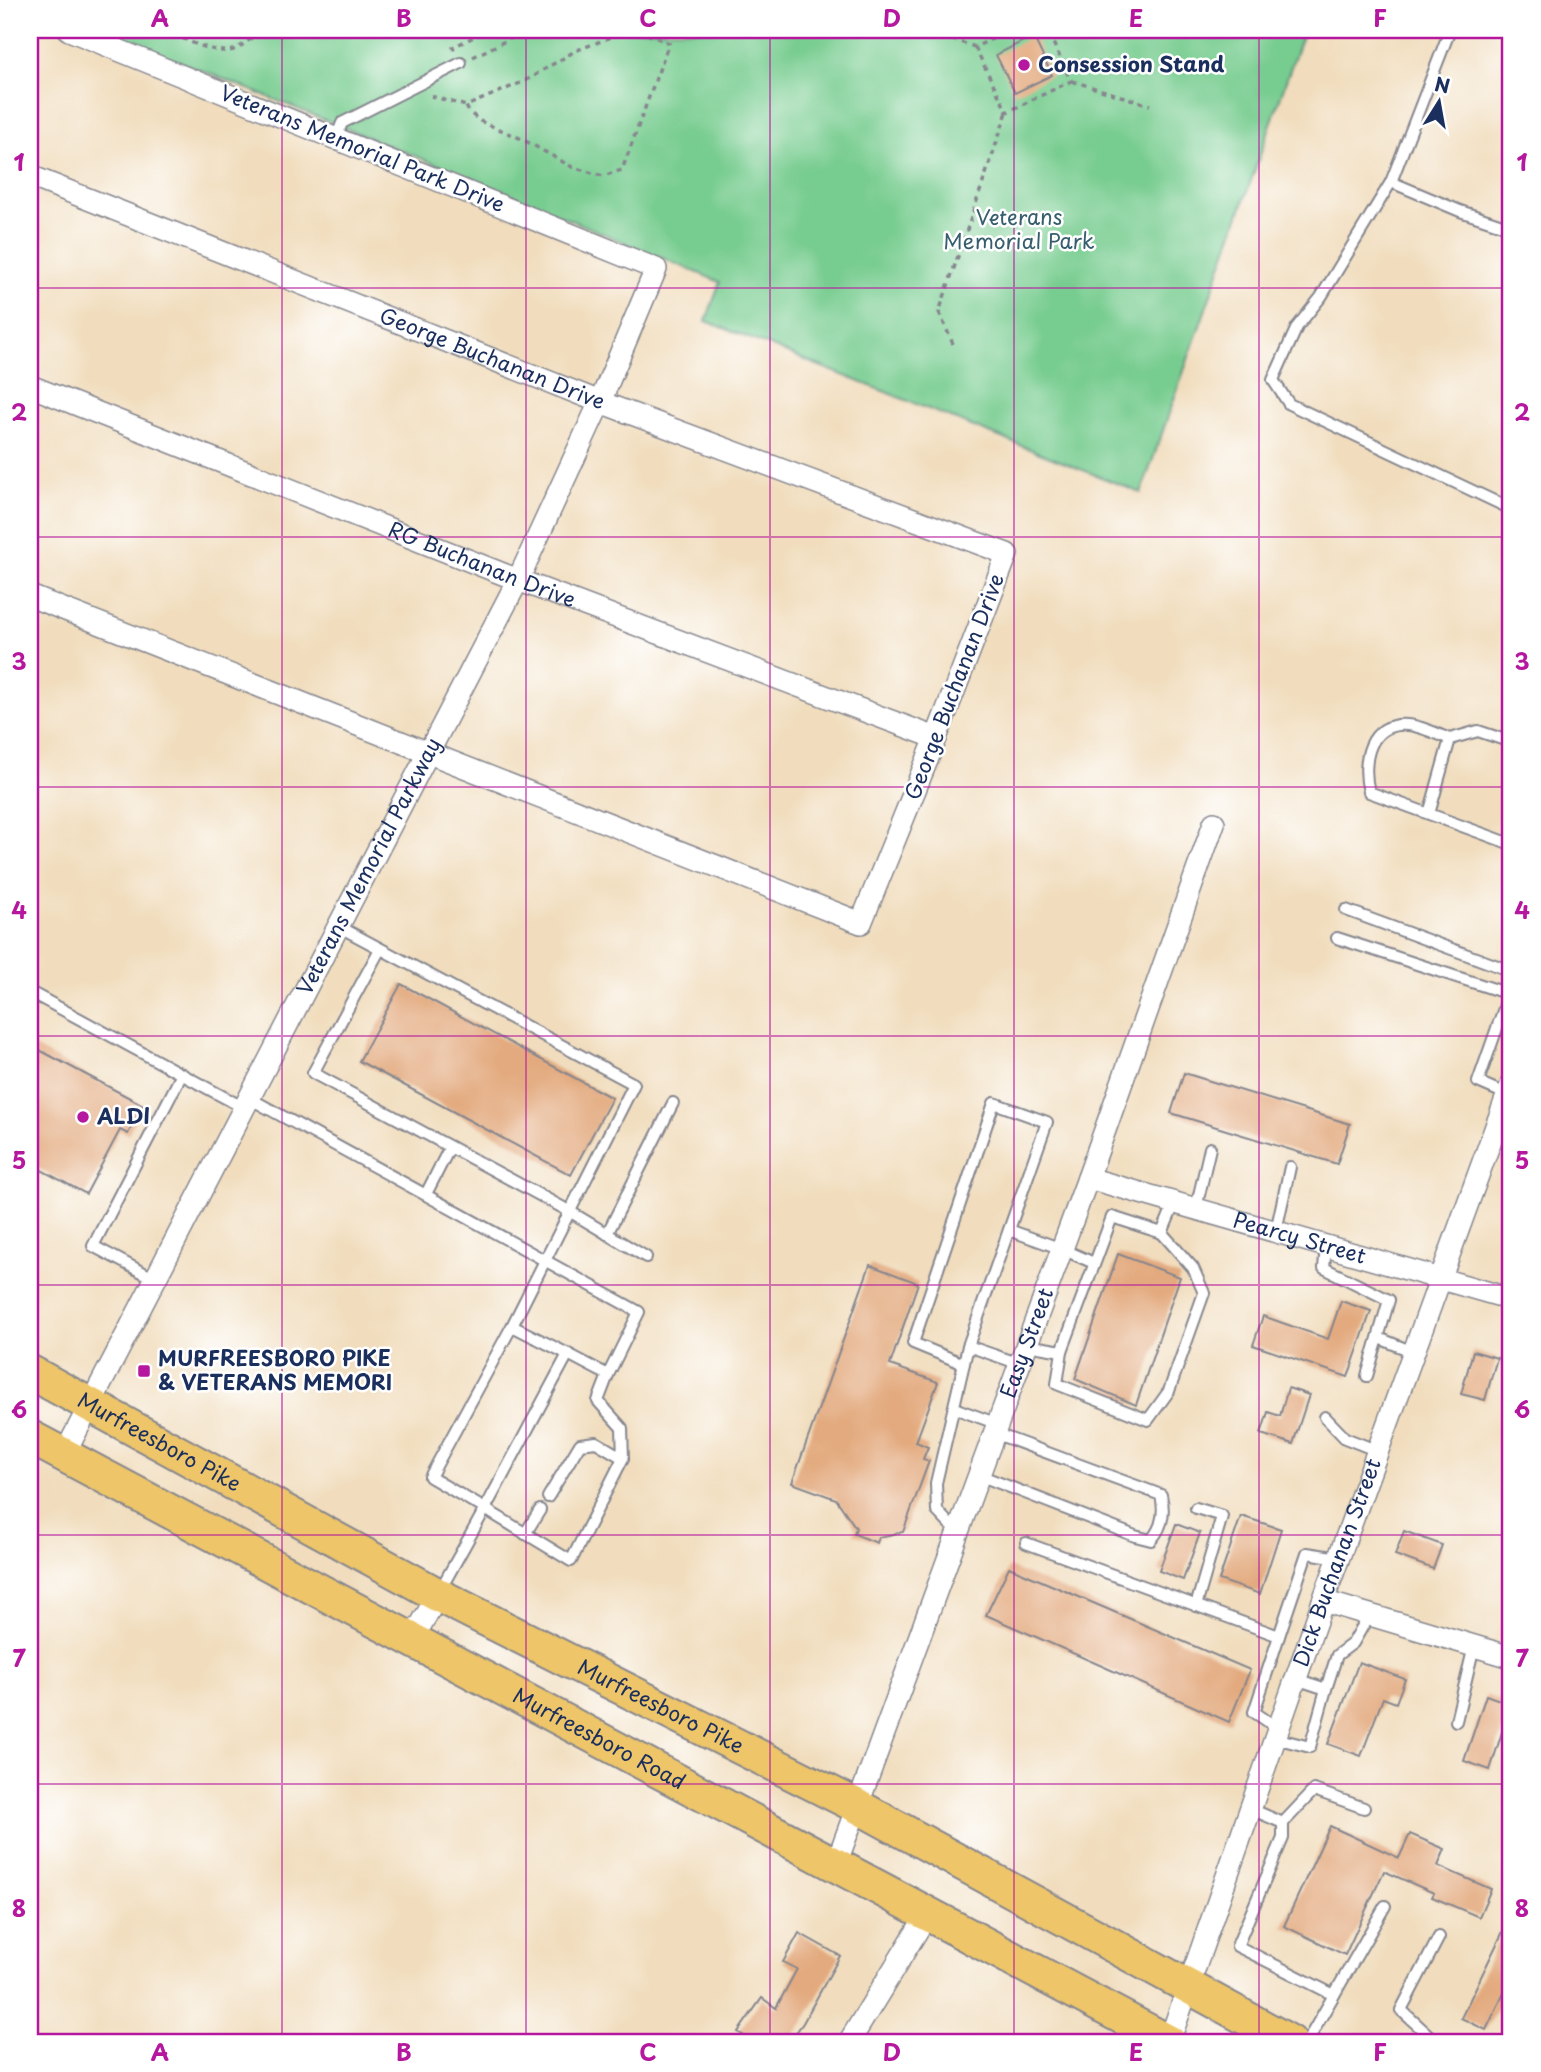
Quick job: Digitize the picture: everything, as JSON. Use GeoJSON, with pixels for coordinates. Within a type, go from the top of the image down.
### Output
{"type":"FeatureCollection","features":[{"type":"Feature","properties":{"kind":"main road","name":"Murfreesboro Pike"},"geometry":{"type":"LineString","coordinates":[[30,1372],[438,1595],[857,1806],[1290,2042]]}},
{"type":"Feature","properties":{"kind":"main road","name":"Murfreesboro Road"},"geometry":{"type":"LineString","coordinates":[[30,1437],[1169,2042]]}},
{"type":"Feature","properties":{"kind":"street","name":"Veterans Memorial Park Drive"},"geometry":{"type":"LineString","coordinates":[[69,30],[656,269]]}},
{"type":"Feature","properties":{"kind":"street","name":"George Buchanan Drive"},"geometry":{"type":"LineString","coordinates":[[30,176],[600,402],[1007,554],[861,923],[30,596]]}},
{"type":"Feature","properties":{"kind":"street","name":"Veterans Memorial Parkway"},"geometry":{"type":"LineString","coordinates":[[64,1455],[518,580],[600,402],[656,269]]}},
{"type":"Feature","properties":{"kind":"street","name":"RG Buchanan Drive"},"geometry":{"type":"LineString","coordinates":[[30,386],[518,580],[936,738]]}},
{"type":"Feature","properties":{"kind":"street","name":"Easy Street"},"geometry":{"type":"LineString","coordinates":[[835,1864],[1088,1178],[1214,823]]}},
{"type":"Feature","properties":{"kind":"street","name":"Dick Buchanan Street"},"geometry":{"type":"LineString","coordinates":[[1169,2042],[1323,1601],[1509,1090]]}},
{"type":"Feature","properties":{"kind":"street","name":"Pearcy Street"},"geometry":{"type":"LineString","coordinates":[[1088,1178],[1511,1299]]}},
{"type":"Feature","properties":{"kind":"street"},"geometry":{"type":"LineString","coordinates":[[412,1640],[438,1595]]}},
{"type":"Feature","properties":{"kind":"street"},"geometry":{"type":"LineString","coordinates":[[1323,1601],[1511,1657]]}},
{"type":"Feature","properties":{"kind":"street"},"geometry":{"type":"LineString","coordinates":[[849,2042],[928,1913]]}},
{"type":"Feature","properties":{"kind":"lane"},"geometry":{"type":"LineString","coordinates":[[1450,30],[1391,182],[1321,297],[1297,327],[1273,380],[1289,404],[1511,509]]}},
{"type":"Feature","properties":{"kind":"lane"},"geometry":{"type":"LineString","coordinates":[[336,138],[342,123],[461,63]]}},
{"type":"Feature","properties":{"kind":"lane"},"geometry":{"type":"LineString","coordinates":[[1391,182],[1460,211],[1511,228]]}},
{"type":"Feature","properties":{"kind":"lane"},"geometry":{"type":"LineString","coordinates":[[1511,742],[1478,732],[1450,739],[1409,725],[1388,726],[1376,737],[1367,755],[1364,775],[1369,792],[1511,844]]}},
{"type":"Feature","properties":{"kind":"lane"},"geometry":{"type":"LineString","coordinates":[[1429,814],[1450,739]]}},
{"type":"Feature","properties":{"kind":"lane"},"geometry":{"type":"LineString","coordinates":[[1346,910],[1511,971]]}},
{"type":"Feature","properties":{"kind":"lane"},"geometry":{"type":"LineString","coordinates":[[30,992],[182,1074],[247,1103],[426,1194],[545,1259],[639,1312],[598,1401],[622,1428],[623,1458],[570,1561],[430,1477],[512,1326],[545,1259],[569,1211],[635,1084],[338,926]]}},
{"type":"Feature","properties":{"kind":"lane"},"geometry":{"type":"LineString","coordinates":[[1337,938],[1509,994],[1478,1082],[1509,1090]]}},
{"type":"Feature","properties":{"kind":"lane"},"geometry":{"type":"LineString","coordinates":[[380,949],[313,1073],[569,1211],[646,1257]]}},
{"type":"Feature","properties":{"kind":"lane"},"geometry":{"type":"LineString","coordinates":[[155,1279],[93,1246],[182,1074]]}},
{"type":"Feature","properties":{"kind":"lane"},"geometry":{"type":"LineString","coordinates":[[607,1234],[673,1103]]}},
{"type":"Feature","properties":{"kind":"lane"},"geometry":{"type":"LineString","coordinates":[[957,1533],[937,1511],[936,1483],[954,1408],[964,1364],[968,1346],[1047,1122],[994,1103],[913,1343],[964,1364]]}},
{"type":"Feature","properties":{"kind":"lane"},"geometry":{"type":"LineString","coordinates":[[426,1194],[450,1147]]}},
{"type":"Feature","properties":{"kind":"lane"},"geometry":{"type":"LineString","coordinates":[[1196,1208],[1210,1148]]}},
{"type":"Feature","properties":{"kind":"lane"},"geometry":{"type":"LineString","coordinates":[[1276,1231],[1290,1167]]}},
{"type":"Feature","properties":{"kind":"lane"},"geometry":{"type":"LineString","coordinates":[[1162,1233],[1175,1202]]}},
{"type":"Feature","properties":{"kind":"lane"},"geometry":{"type":"LineString","coordinates":[[1112,1217],[1162,1233],[1193,1268],[1204,1293],[1169,1391],[1148,1420],[1057,1384],[1062,1351],[1112,1217]]}},
{"type":"Feature","properties":{"kind":"lane"},"geometry":{"type":"LineString","coordinates":[[1009,1230],[1094,1263]]}},
{"type":"Feature","properties":{"kind":"lane"},"geometry":{"type":"LineString","coordinates":[[1326,1245],[1324,1268],[1389,1300],[1367,1376]]}},
{"type":"Feature","properties":{"kind":"lane"},"geometry":{"type":"LineString","coordinates":[[512,1326],[608,1375]]}},
{"type":"Feature","properties":{"kind":"lane"},"geometry":{"type":"LineString","coordinates":[[1379,1338],[1413,1352]]}},
{"type":"Feature","properties":{"kind":"lane"},"geometry":{"type":"LineString","coordinates":[[968,1346],[1023,1354],[1062,1351]]}},
{"type":"Feature","properties":{"kind":"lane"},"geometry":{"type":"LineString","coordinates":[[438,1595],[568,1354]]}},
{"type":"Feature","properties":{"kind":"lane"},"geometry":{"type":"LineString","coordinates":[[954,1408],[996,1428],[1161,1495],[1165,1510],[1159,1531],[1151,1540],[979,1475]]}},
{"type":"Feature","properties":{"kind":"lane"},"geometry":{"type":"LineString","coordinates":[[1325,1417],[1345,1438],[1378,1451]]}},
{"type":"Feature","properties":{"kind":"lane"},"geometry":{"type":"LineString","coordinates":[[548,1497],[580,1444],[596,1442],[623,1458]]}},
{"type":"Feature","properties":{"kind":"lane"},"geometry":{"type":"LineString","coordinates":[[1196,1508],[1222,1516],[1196,1606]]}},
{"type":"Feature","properties":{"kind":"lane"},"geometry":{"type":"LineString","coordinates":[[525,1534],[540,1510]]}},
{"type":"Feature","properties":{"kind":"lane"},"geometry":{"type":"LineString","coordinates":[[1026,1544],[1279,1636]]}},
{"type":"Feature","properties":{"kind":"lane"},"geometry":{"type":"LineString","coordinates":[[1339,1558],[1307,1553],[1254,1712],[1277,1734],[1310,1747],[1337,1655],[1353,1643],[1370,1615]]}},
{"type":"Feature","properties":{"kind":"lane"},"geometry":{"type":"LineString","coordinates":[[1456,1721],[1474,1646]]}},
{"type":"Feature","properties":{"kind":"lane"},"geometry":{"type":"LineString","coordinates":[[1296,1679],[1326,1689]]}},
{"type":"Feature","properties":{"kind":"lane"},"geometry":{"type":"LineString","coordinates":[[1334,1995],[1237,1946],[1283,1838],[1283,1823],[1314,1790],[1364,1808]]}},
{"type":"Feature","properties":{"kind":"lane"},"geometry":{"type":"LineString","coordinates":[[1251,1809],[1283,1823]]}},
{"type":"Feature","properties":{"kind":"lane"},"geometry":{"type":"LineString","coordinates":[[1307,2042],[1385,1906]]}},
{"type":"Feature","properties":{"kind":"lane"},"geometry":{"type":"LineString","coordinates":[[1436,2042],[1401,2010],[1438,1937]]}},
{"type":"Feature","properties":{"kind":"path"},"geometry":{"type":"LineString","coordinates":[[164,30],[203,46],[229,51],[261,30]]}},
{"type":"Feature","properties":{"kind":"path"},"geometry":{"type":"LineString","coordinates":[[488,30],[453,47],[461,63],[527,30]]}},
{"type":"Feature","properties":{"kind":"path"},"geometry":{"type":"LineString","coordinates":[[923,30],[975,47],[1011,30]]}},
{"type":"Feature","properties":{"kind":"path"},"geometry":{"type":"LineString","coordinates":[[1047,30],[1071,81]]}},
{"type":"Feature","properties":{"kind":"path"},"geometry":{"type":"LineString","coordinates":[[408,89],[466,106],[525,81],[575,51],[627,31],[647,34],[669,43],[622,170],[603,176],[572,167],[522,139],[480,121],[466,106]]}},
{"type":"Feature","properties":{"kind":"path"},"geometry":{"type":"LineString","coordinates":[[953,344],[939,312],[1007,112],[975,47]]}},
{"type":"Feature","properties":{"kind":"path"},"geometry":{"type":"LineString","coordinates":[[1007,112],[1071,81],[1150,105]]}},
{"type":"Feature","properties":{"kind":"green space","name":"Veterans Memorial Park"},"geometry":{"type":"Polygon","coordinates":[[[101,30],[1304,30],[1141,493],[706,321],[720,282],[101,30]]]}},
{"type":"Feature","properties":{"kind":"building","name":"Consession Stand"},"geometry":{"type":"Polygon","coordinates":[[[1033,36],[1052,75],[1015,93],[996,55],[1033,36]]]}},
{"type":"Feature","properties":{"kind":"building"},"geometry":{"type":"Polygon","coordinates":[[[401,984],[612,1098],[571,1175],[359,1061],[401,984]]]}},
{"type":"Feature","properties":{"kind":"building","name":"ALDI"},"geometry":{"type":"Polygon","coordinates":[[[30,1045],[143,1105],[128,1134],[120,1130],[86,1194],[30,1164],[30,1045]]]}},
{"type":"Feature","properties":{"kind":"building"},"geometry":{"type":"Polygon","coordinates":[[[1184,1073],[1350,1124],[1337,1164],[1171,1113],[1184,1073]]]}},
{"type":"Feature","properties":{"kind":"building"},"geometry":{"type":"Polygon","coordinates":[[[1118,1254],[1180,1277],[1136,1405],[1075,1379],[1118,1254]]]}},
{"type":"Feature","properties":{"kind":"building"},"geometry":{"type":"Polygon","coordinates":[[[870,1265],[918,1283],[890,1365],[938,1382],[916,1442],[928,1447],[923,1459],[929,1461],[903,1532],[879,1537],[877,1543],[854,1534],[856,1528],[836,1499],[792,1483],[870,1265]]]}},
{"type":"Feature","properties":{"kind":"building"},"geometry":{"type":"Polygon","coordinates":[[[1341,1301],[1371,1311],[1348,1377],[1253,1345],[1263,1316],[1328,1339],[1341,1301]]]}},
{"type":"Feature","properties":{"kind":"building"},"geometry":{"type":"Polygon","coordinates":[[[1473,1351],[1497,1358],[1485,1400],[1461,1394],[1473,1351]]]}},
{"type":"Feature","properties":{"kind":"building"},"geometry":{"type":"Polygon","coordinates":[[[1288,1388],[1309,1395],[1293,1444],[1261,1434],[1268,1412],[1280,1416],[1288,1388]]]}},
{"type":"Feature","properties":{"kind":"building"},"geometry":{"type":"Polygon","coordinates":[[[1241,1516],[1281,1529],[1260,1594],[1219,1580],[1241,1516]]]}},
{"type":"Feature","properties":{"kind":"building"},"geometry":{"type":"Polygon","coordinates":[[[1176,1524],[1200,1533],[1183,1580],[1159,1571],[1176,1524]]]}},
{"type":"Feature","properties":{"kind":"building"},"geometry":{"type":"Polygon","coordinates":[[[1404,1531],[1442,1545],[1433,1569],[1395,1555],[1404,1531]]]}},
{"type":"Feature","properties":{"kind":"building"},"geometry":{"type":"Polygon","coordinates":[[[1009,1567],[1250,1670],[1229,1722],[986,1615],[1009,1567]]]}},
{"type":"Feature","properties":{"kind":"building"},"geometry":{"type":"Polygon","coordinates":[[[1359,1662],[1405,1679],[1396,1703],[1383,1698],[1361,1756],[1328,1744],[1359,1662]]]}},
{"type":"Feature","properties":{"kind":"building"},"geometry":{"type":"Polygon","coordinates":[[[1486,1695],[1511,1704],[1490,1770],[1464,1761],[1486,1695]]]}},
{"type":"Feature","properties":{"kind":"building"},"geometry":{"type":"Polygon","coordinates":[[[1330,1826],[1399,1858],[1410,1834],[1445,1849],[1438,1866],[1491,1889],[1479,1917],[1432,1897],[1434,1893],[1384,1871],[1345,1955],[1284,1926],[1330,1826]]]}},
{"type":"Feature","properties":{"kind":"building"},"geometry":{"type":"Polygon","coordinates":[[[1511,1915],[1511,1979],[1486,2030],[1461,2018],[1511,1915]]]}},
{"type":"Feature","properties":{"kind":"building"},"geometry":{"type":"Polygon","coordinates":[[[799,1933],[840,1956],[803,2023],[789,2042],[753,2042],[738,2032],[762,1998],[776,2008],[797,1969],[783,1962],[799,1933]]]}},
{"type":"Feature","properties":{"kind":"place","name":"Consession Stand"},"geometry":{"type":"Point","coordinates":[1024,65]}},
{"type":"Feature","properties":{"kind":"place","name":"ALDI"},"geometry":{"type":"Point","coordinates":[83,1117]}},
{"type":"Feature","properties":{"kind":"place","name":"MURFREESBORO PIKE & VETERANS MEMORI"},"geometry":{"type":"Point","coordinates":[144,1371]}}]}
